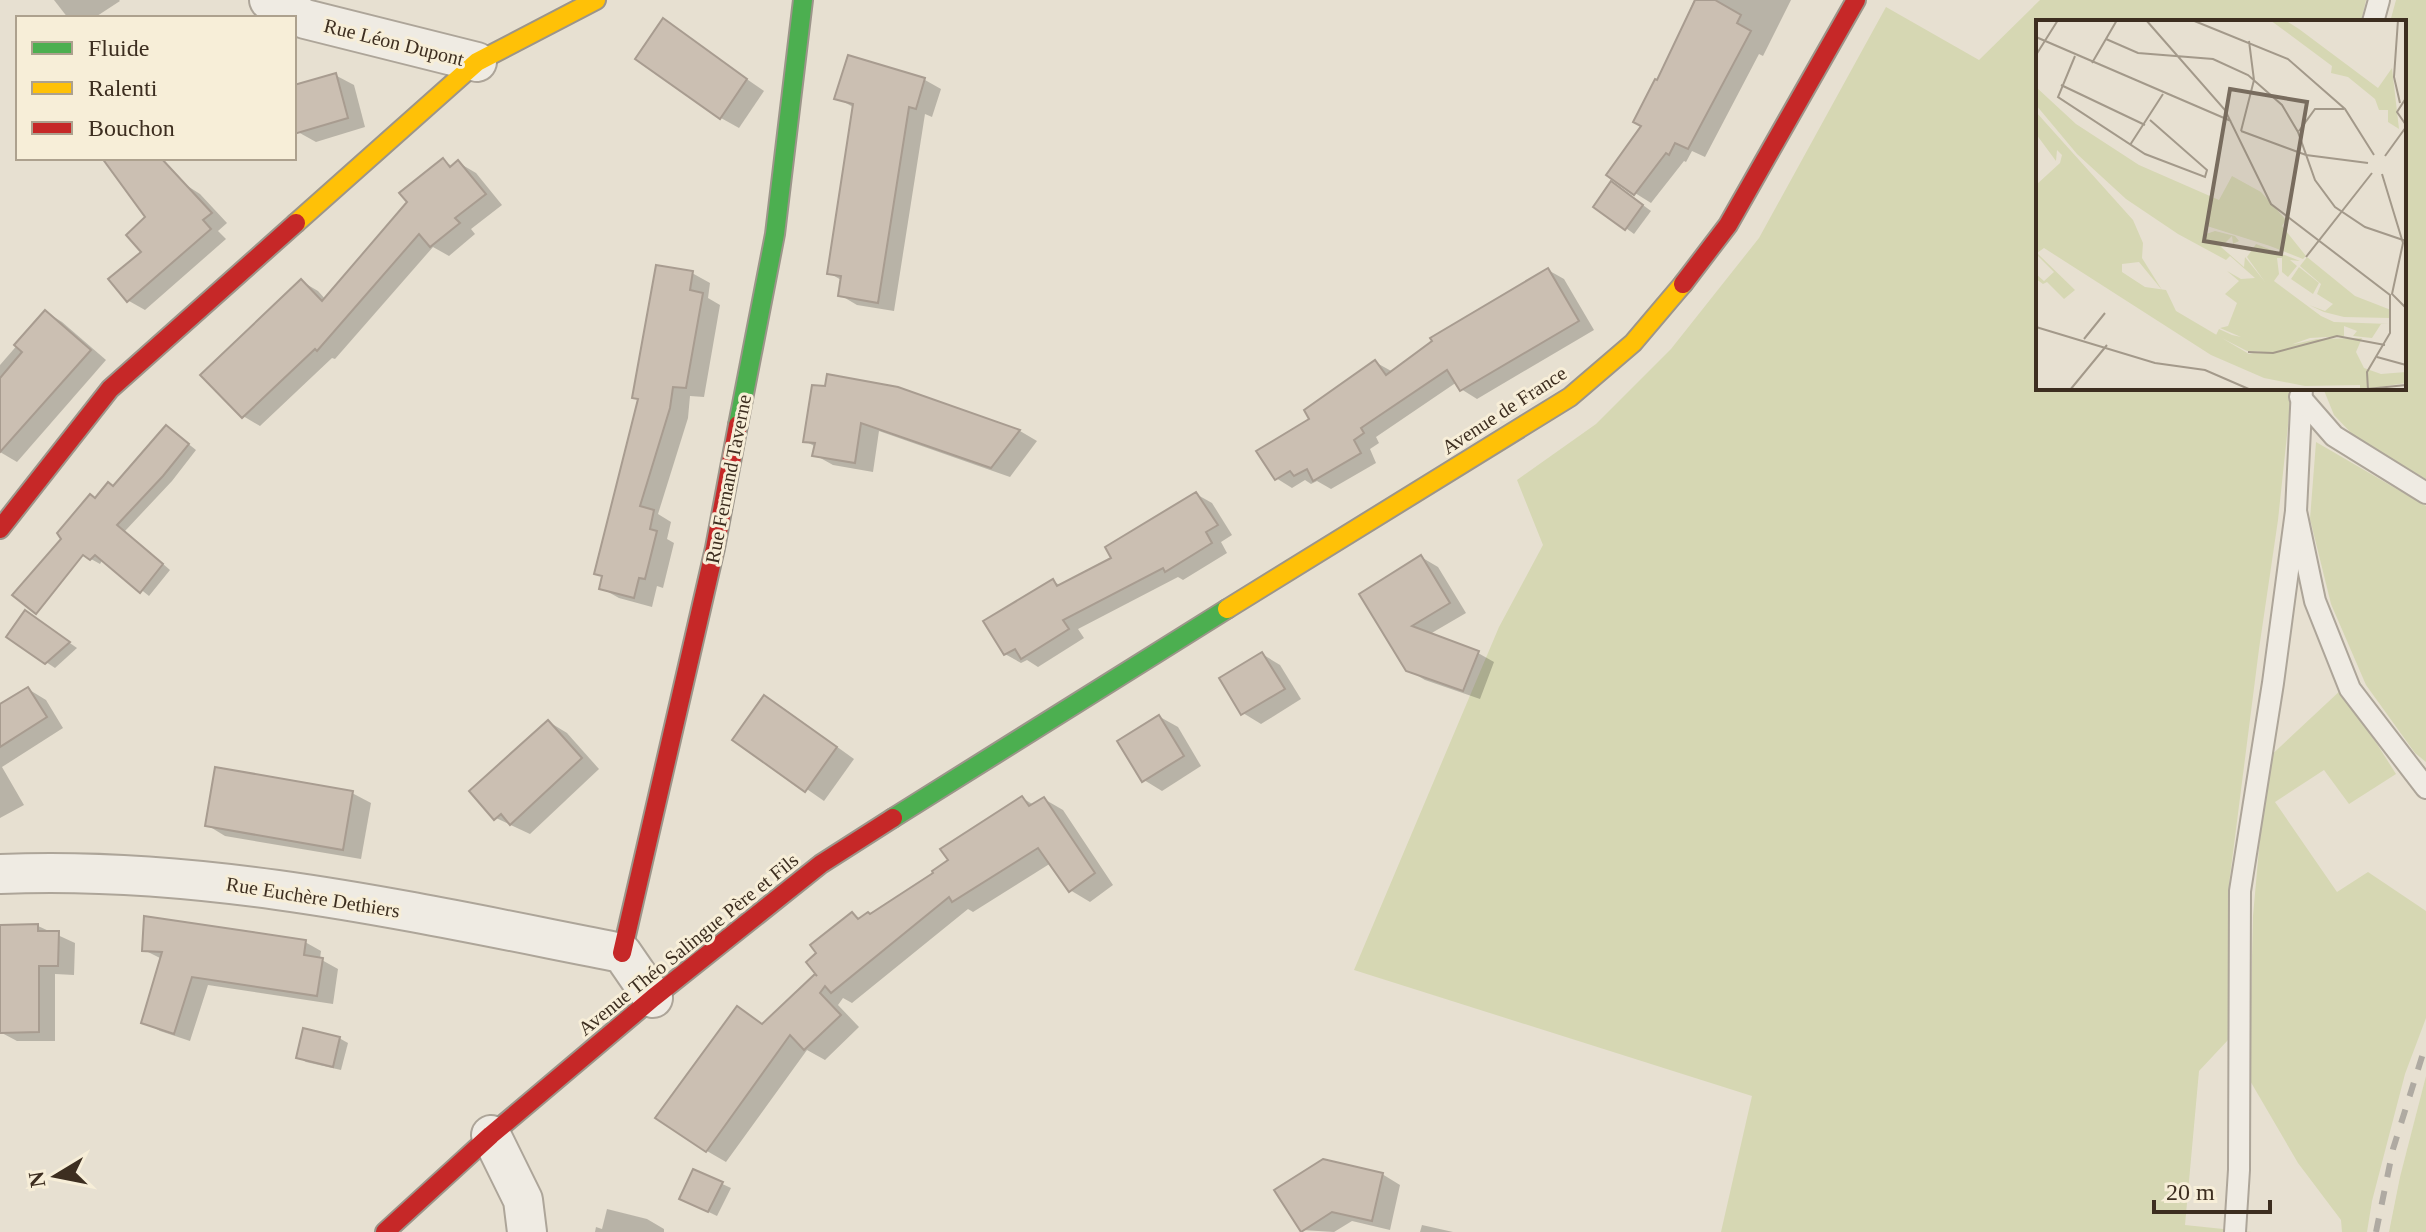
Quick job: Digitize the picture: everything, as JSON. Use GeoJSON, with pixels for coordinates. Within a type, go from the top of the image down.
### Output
{"type":"FeatureCollection","features":[{"type":"Feature","properties":{"kind":"street","name":"Rue Léon Dupont"},"geometry":{"type":"LineString","coordinates":[[269,0],[305,19],[477,62]]}},
{"type":"Feature","properties":{"kind":"street"},"geometry":{"type":"LineString","coordinates":[[0,529],[110,389],[477,62],[596,0]]}},
{"type":"Feature","properties":{"kind":"street","name":"Rue Fernand Taverne"},"geometry":{"type":"LineString","coordinates":[[622,953],[712,563],[775,234],[803,0]]}},
{"type":"Feature","properties":{"kind":"street","name":"Avenue de France"},"geometry":{"type":"LineString","coordinates":[[1044,722],[1570,397],[1633,343],[1728,225],[1856,0]]}},
{"type":"Feature","properties":{"kind":"street","name":"Avenue Théo Salingue Père et Fils"},"geometry":{"type":"LineString","coordinates":[[385,1232],[491,1135],[653,998],[821,864],[1044,722]]}},
{"type":"Feature","properties":{"kind":"street","name":"Rue Euchère Dethiers"},"geometry":{"type":"LineString","coordinates":[[0,874],[64,872],[165,878],[329,896],[622,953]]}},
{"type":"Feature","properties":{"kind":"street"},"geometry":{"type":"LineString","coordinates":[[622,953],[653,998]]}},
{"type":"Feature","properties":{"kind":"street"},"geometry":{"type":"LineString","coordinates":[[491,1135],[523,1200],[527,1232]]}},
{"type":"Feature","properties":{"kind":"lane"},"geometry":{"type":"LineString","coordinates":[[2374,20],[2379,0]]}},
{"type":"Feature","properties":{"kind":"lane"},"geometry":{"type":"LineString","coordinates":[[2301,392],[2334,436],[2426,493]]}},
{"type":"Feature","properties":{"kind":"lane"},"geometry":{"type":"LineString","coordinates":[[2235,1232],[2239,1170],[2240,891],[2296,511],[2301,392]]}},
{"type":"Feature","properties":{"kind":"lane"},"geometry":{"type":"LineString","coordinates":[[2296,511],[2315,601],[2350,689],[2426,788]]}},
{"type":"Feature","properties":{"kind":"green space"},"geometry":{"type":"Polygon","coordinates":[[[2040,0],[2366,0],[2361,20],[2036,20],[2036,390],[2292,390],[2278,520],[2229,884],[2228,1040],[2199,1071],[2185,1225],[2252,1232],[1721,1232],[1752,1096],[1354,970],[1499,627],[1543,545],[1517,480],[1596,424],[1671,349],[1759,238],[1886,7],[1979,60],[2040,0]]]}},
{"type":"Feature","properties":{"kind":"green space"},"geometry":{"type":"Polygon","coordinates":[[[2396,0],[2426,0],[2426,479],[2356,438],[2334,415],[2324,390],[2406,390],[2406,20],[2391,20],[2396,0]]]}},
{"type":"Feature","properties":{"kind":"green space"},"geometry":{"type":"Polygon","coordinates":[[[2316,442],[2426,506],[2426,762],[2415,753],[2366,685],[2331,604],[2310,519],[2316,442]]]}},
{"type":"Feature","properties":{"kind":"green space"},"geometry":{"type":"Polygon","coordinates":[[[2342,689],[2396,774],[2349,804],[2324,770],[2275,802],[2337,892],[2368,872],[2426,911],[2426,1018],[2405,1074],[2367,1232],[2342,1232],[2341,1220],[2298,1163],[2249,1079],[2253,916],[2267,759],[2342,689]]]}},
{"type":"Feature","properties":{"kind":"green space"},"geometry":{"type":"Polygon","coordinates":[[[2426,1076],[2426,1232],[2389,1232],[2400,1177],[2426,1076]]]}},
{"type":"Feature","properties":{"kind":"building"},"geometry":{"type":"Polygon","coordinates":[[[1695,0],[1715,0],[1741,15],[1737,23],[1751,31],[1688,149],[1675,143],[1669,155],[1666,153],[1634,195],[1606,175],[1641,126],[1633,122],[1695,0]]]}},
{"type":"Feature","properties":{"kind":"building"},"geometry":{"type":"Polygon","coordinates":[[[663,18],[747,79],[720,119],[635,59],[663,18]]]}},
{"type":"Feature","properties":{"kind":"building"},"geometry":{"type":"Polygon","coordinates":[[[848,55],[925,78],[916,109],[909,107],[878,303],[838,296],[841,276],[827,274],[853,104],[834,99],[848,55]]]}},
{"type":"Feature","properties":{"kind":"building"},"geometry":{"type":"Polygon","coordinates":[[[336,73],[348,118],[296,133],[296,84],[336,73]]]}},
{"type":"Feature","properties":{"kind":"building"},"geometry":{"type":"Polygon","coordinates":[[[443,158],[450,167],[458,160],[486,194],[455,218],[460,223],[430,247],[419,234],[317,351],[315,349],[242,418],[200,375],[301,279],[322,301],[407,202],[399,193],[443,158]]]}},
{"type":"Feature","properties":{"kind":"building"},"geometry":{"type":"Polygon","coordinates":[[[103,160],[163,160],[212,213],[203,220],[211,229],[127,302],[108,279],[141,252],[126,235],[145,217],[103,160]]]}},
{"type":"Feature","properties":{"kind":"building"},"geometry":{"type":"Polygon","coordinates":[[[1611,181],[1643,205],[1625,230],[1593,207],[1611,181]]]}},
{"type":"Feature","properties":{"kind":"building"},"geometry":{"type":"Polygon","coordinates":[[[656,265],[693,271],[690,290],[703,293],[686,388],[673,387],[670,408],[640,506],[654,510],[650,529],[657,531],[645,579],[639,578],[634,598],[599,589],[602,576],[594,574],[638,399],[632,398],[656,265]]]}},
{"type":"Feature","properties":{"kind":"building"},"geometry":{"type":"Polygon","coordinates":[[[1548,268],[1579,321],[1460,391],[1447,370],[1361,428],[1364,433],[1354,440],[1361,453],[1313,481],[1307,469],[1294,476],[1290,471],[1275,480],[1256,451],[1309,419],[1304,410],[1375,360],[1386,375],[1432,341],[1430,338],[1548,268]]]}},
{"type":"Feature","properties":{"kind":"building"},"geometry":{"type":"Polygon","coordinates":[[[45,310],[91,350],[0,452],[0,378],[22,352],[14,345],[45,310]]]}},
{"type":"Feature","properties":{"kind":"building"},"geometry":{"type":"Polygon","coordinates":[[[827,374],[898,387],[1020,430],[991,468],[861,423],[855,463],[812,456],[815,443],[803,442],[812,385],[825,386],[827,374]]]}},
{"type":"Feature","properties":{"kind":"building"},"geometry":{"type":"Polygon","coordinates":[[[166,425],[189,444],[117,525],[163,564],[140,593],[95,555],[90,560],[83,555],[36,614],[12,595],[61,539],[57,533],[90,494],[95,498],[108,482],[113,486],[166,425]]]}},
{"type":"Feature","properties":{"kind":"building"},"geometry":{"type":"Polygon","coordinates":[[[1196,492],[1218,525],[1206,532],[1212,543],[1165,572],[1163,568],[1063,620],[1069,629],[1021,659],[1015,649],[1004,655],[983,621],[1053,579],[1057,586],[1111,558],[1105,547],[1196,492]]]}},
{"type":"Feature","properties":{"kind":"building"},"geometry":{"type":"Polygon","coordinates":[[[1421,555],[1450,603],[1412,626],[1479,651],[1463,691],[1406,671],[1359,594],[1421,555]]]}},
{"type":"Feature","properties":{"kind":"building"},"geometry":{"type":"Polygon","coordinates":[[[25,610],[70,642],[45,664],[6,637],[25,610]]]}},
{"type":"Feature","properties":{"kind":"building"},"geometry":{"type":"Polygon","coordinates":[[[1262,652],[1285,689],[1241,715],[1219,678],[1262,652]]]}},
{"type":"Feature","properties":{"kind":"building"},"geometry":{"type":"Polygon","coordinates":[[[28,687],[47,717],[0,747],[0,704],[28,687]]]}},
{"type":"Feature","properties":{"kind":"building"},"geometry":{"type":"Polygon","coordinates":[[[764,695],[837,747],[805,792],[732,740],[764,695]]]}},
{"type":"Feature","properties":{"kind":"building"},"geometry":{"type":"Polygon","coordinates":[[[1159,715],[1184,756],[1142,782],[1117,741],[1159,715]]]}},
{"type":"Feature","properties":{"kind":"building"},"geometry":{"type":"Polygon","coordinates":[[[548,720],[582,758],[510,825],[501,814],[494,820],[469,791],[548,720]]]}},
{"type":"Feature","properties":{"kind":"building"},"geometry":{"type":"Polygon","coordinates":[[[215,767],[353,791],[343,850],[205,826],[215,767]]]}},
{"type":"Feature","properties":{"kind":"building"},"geometry":{"type":"Polygon","coordinates":[[[1022,796],[1029,806],[1044,797],[1095,873],[1069,892],[1038,848],[952,902],[949,897],[831,993],[825,986],[820,993],[841,1015],[804,1050],[790,1035],[706,1152],[655,1118],[737,1006],[762,1024],[815,974],[817,976],[806,962],[816,953],[810,945],[852,912],[858,919],[868,912],[870,914],[933,873],[948,860],[940,849],[1022,796]]]}},
{"type":"Feature","properties":{"kind":"building"},"geometry":{"type":"Polygon","coordinates":[[[144,916],[306,940],[304,955],[323,958],[317,996],[192,977],[174,1034],[141,1023],[162,952],[142,951],[144,916]]]}},
{"type":"Feature","properties":{"kind":"building"},"geometry":{"type":"Polygon","coordinates":[[[38,924],[38,931],[59,931],[58,966],[39,966],[39,1032],[0,1033],[0,925],[38,924]]]}},
{"type":"Feature","properties":{"kind":"building"},"geometry":{"type":"Polygon","coordinates":[[[303,1028],[340,1037],[333,1067],[296,1058],[303,1028]]]}},
{"type":"Feature","properties":{"kind":"building"},"geometry":{"type":"Polygon","coordinates":[[[1323,1159],[1383,1173],[1372,1221],[1332,1212],[1301,1232],[1274,1190],[1323,1159]]]}},
{"type":"Feature","properties":{"kind":"building"},"geometry":{"type":"Polygon","coordinates":[[[693,1169],[723,1182],[708,1212],[679,1199],[693,1169]]]}},
{"type":"Feature","properties":{"kind":"railway"},"geometry":{"type":"LineString","coordinates":[[2376,1232],[2393,1149],[2426,1044]]}},
{"type":"Feature","properties":{"kind":"traffic: fast"},"geometry":{"type":"LineString","coordinates":[[738,425],[775,234],[803,0]]}},
{"type":"Feature","properties":{"kind":"traffic: fast"},"geometry":{"type":"LineString","coordinates":[[893,818],[1227,609]]}},
{"type":"Feature","properties":{"kind":"traffic: slow"},"geometry":{"type":"LineString","coordinates":[[296,223],[477,62],[596,0]]}},
{"type":"Feature","properties":{"kind":"traffic: slow"},"geometry":{"type":"LineString","coordinates":[[1227,609],[1570,397],[1633,343],[1683,284]]}},
{"type":"Feature","properties":{"kind":"traffic: jam"},"geometry":{"type":"LineString","coordinates":[[1683,284],[1728,225],[1856,0]]}},
{"type":"Feature","properties":{"kind":"traffic: jam"},"geometry":{"type":"LineString","coordinates":[[0,529],[110,389],[296,223]]}},
{"type":"Feature","properties":{"kind":"traffic: jam"},"geometry":{"type":"LineString","coordinates":[[622,953],[715,548],[738,425]]}},
{"type":"Feature","properties":{"kind":"traffic: jam"},"geometry":{"type":"LineString","coordinates":[[385,1232],[491,1135],[653,998],[821,864],[893,818]]}}]}
